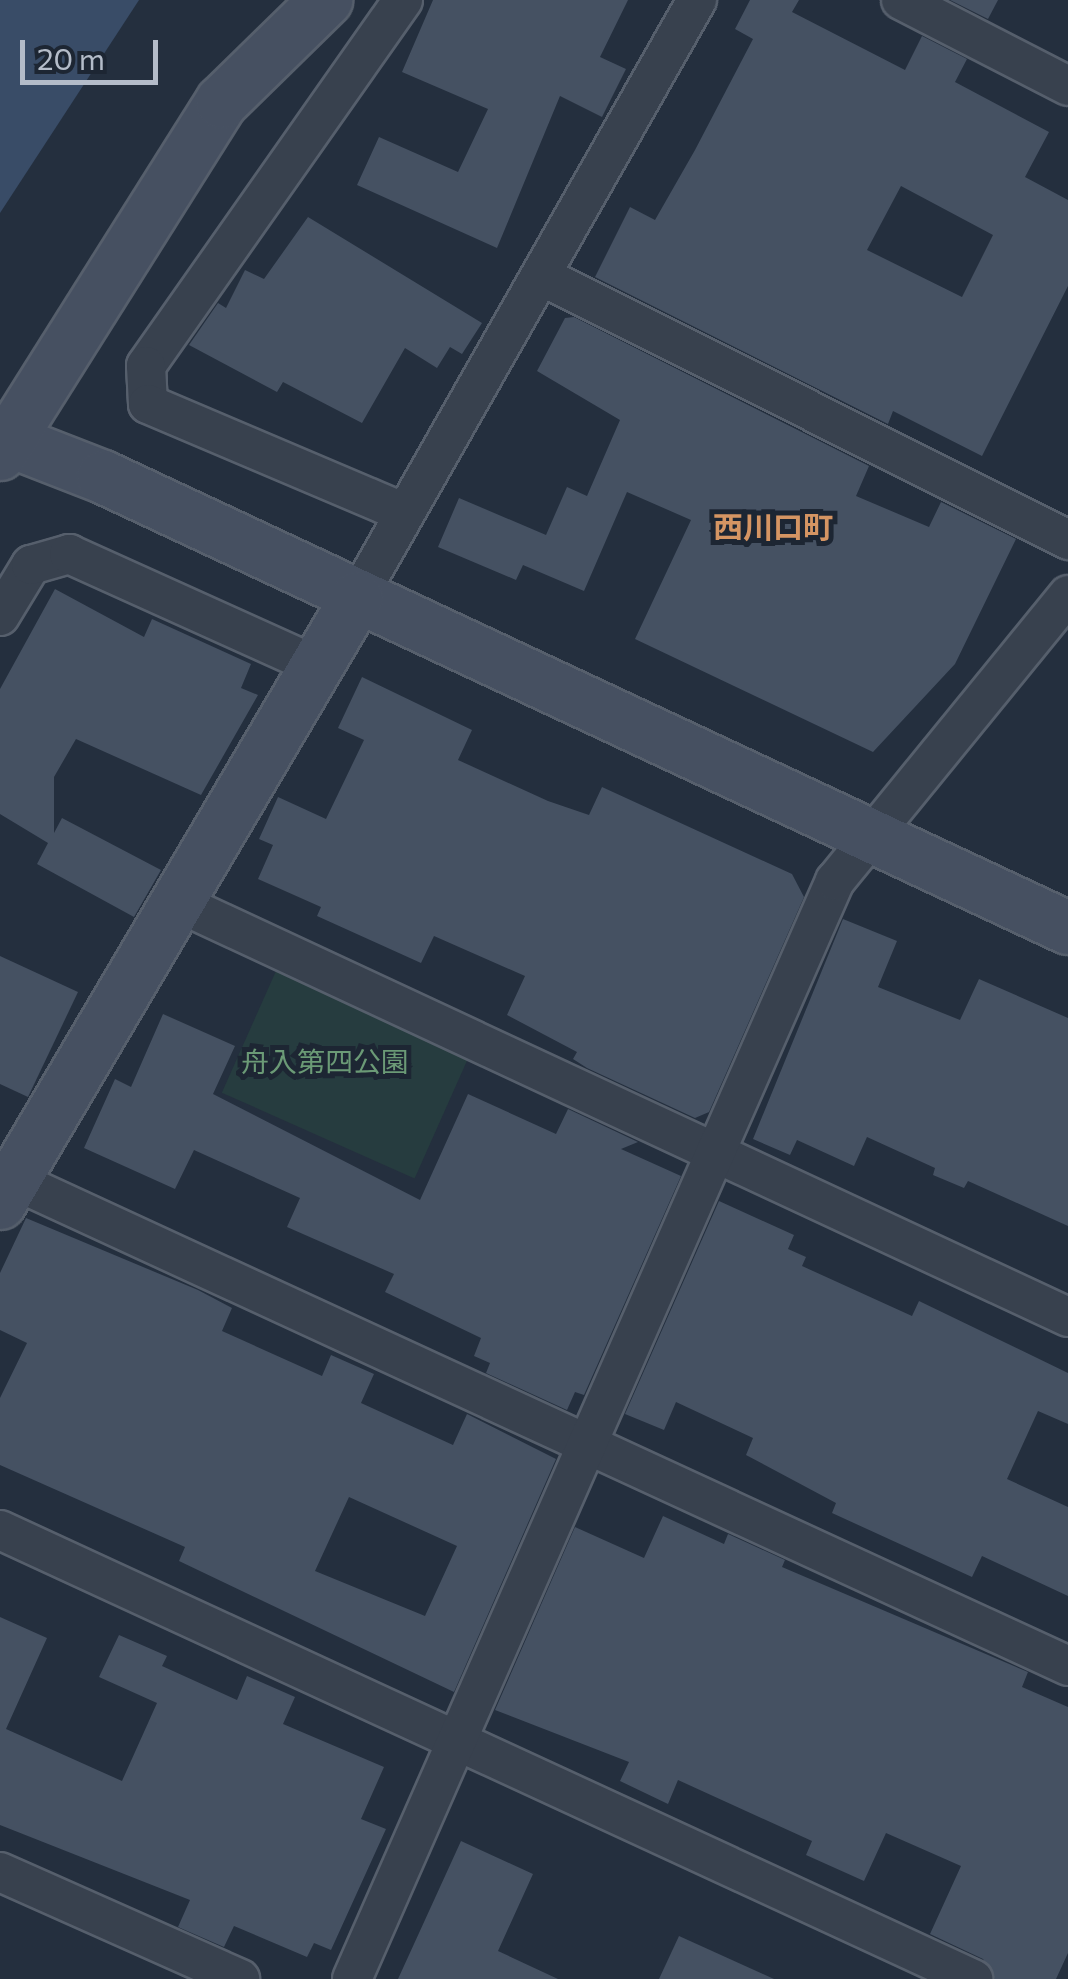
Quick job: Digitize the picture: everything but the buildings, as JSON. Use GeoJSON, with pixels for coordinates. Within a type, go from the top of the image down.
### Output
{"type":"FeatureCollection","features":[{"type":"Feature","properties":{"kind":"street"},"geometry":{"type":"LineString","coordinates":[[326,0],[222,102],[3,444],[357,598],[1068,928]]}},
{"type":"Feature","properties":{"kind":"street"},"geometry":{"type":"LineString","coordinates":[[403,0],[146,366],[148,404],[405,513]]}},
{"type":"Feature","properties":{"kind":"street"},"geometry":{"type":"LineString","coordinates":[[697,0],[319,667],[7,1192],[586,1440],[1068,1666]]}},
{"type":"Feature","properties":{"kind":"street"},"geometry":{"type":"LineString","coordinates":[[901,0],[1068,86]]}},
{"type":"Feature","properties":{"kind":"street"},"geometry":{"type":"LineString","coordinates":[[542,276],[1068,540]]}},
{"type":"Feature","properties":{"kind":"street"},"geometry":{"type":"LineString","coordinates":[[0,616],[31,565],[70,554],[319,667]]}},
{"type":"Feature","properties":{"kind":"street"},"geometry":{"type":"LineString","coordinates":[[352,1979],[451,1742],[835,881],[865,836],[1068,595]]}},
{"type":"Feature","properties":{"kind":"street"},"geometry":{"type":"LineString","coordinates":[[179,903],[715,1148],[1068,1317]]}},
{"type":"Feature","properties":{"kind":"street"},"geometry":{"type":"LineString","coordinates":[[0,1530],[451,1742],[973,1979]]}},
{"type":"Feature","properties":{"kind":"street"},"geometry":{"type":"LineString","coordinates":[[0,1872],[240,1979]]}},
{"type":"Feature","properties":{"kind":"green space","name":"舟入第四公園"},"geometry":{"type":"Polygon","coordinates":[[[280,962],[473,1048],[415,1178],[222,1093],[280,962]]]}},
{"type":"Feature","properties":{"kind":"water"},"geometry":{"type":"Polygon","coordinates":[[[0,0],[139,0],[0,213],[0,0]]]}},
{"type":"Feature","properties":{"kind":"district","name":"西川口町"},"geometry":{"type":"Point","coordinates":[773,526]}}]}
